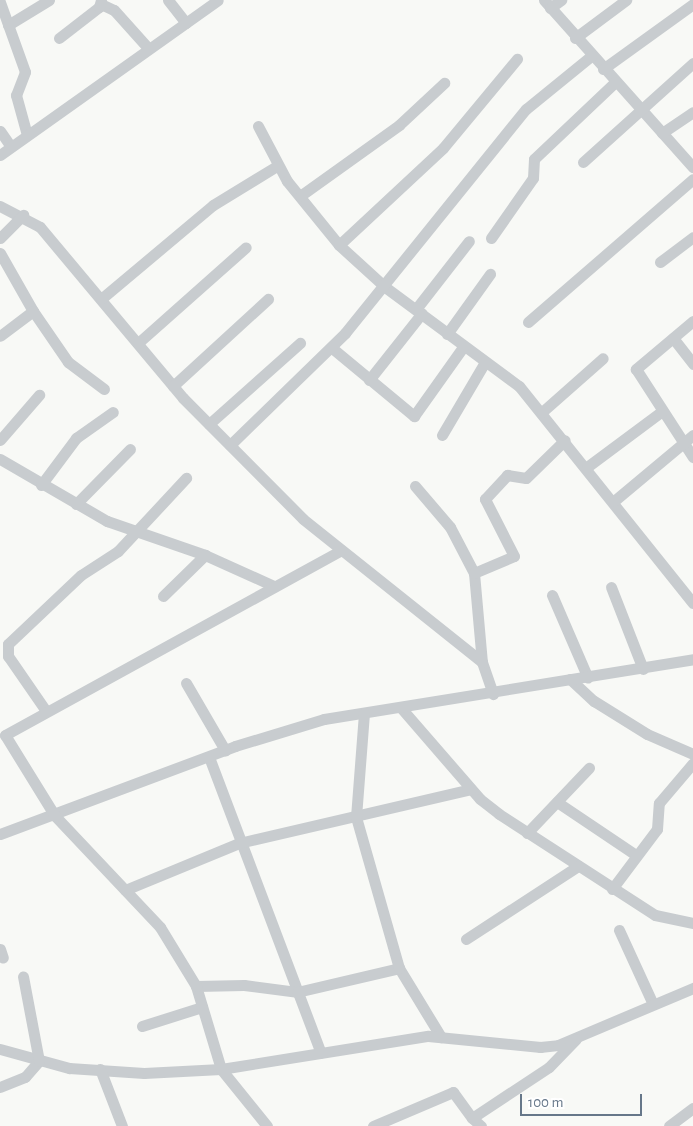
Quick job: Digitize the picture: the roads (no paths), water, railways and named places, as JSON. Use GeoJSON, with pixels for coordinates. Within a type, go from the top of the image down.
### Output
{"type":"FeatureCollection","features":[{"type":"Feature","properties":{"kind":"street"},"geometry":{"type":"LineString","coordinates":[[8,25],[48,0]]}},
{"type":"Feature","properties":{"kind":"street"},"geometry":{"type":"LineString","coordinates":[[168,0],[186,23]]}},
{"type":"Feature","properties":{"kind":"street"},"geometry":{"type":"LineString","coordinates":[[0,155],[218,0]]}},
{"type":"Feature","properties":{"kind":"street"},"geometry":{"type":"LineString","coordinates":[[561,0],[547,4],[574,38],[693,167]]}},
{"type":"Feature","properties":{"kind":"street"},"geometry":{"type":"LineString","coordinates":[[574,38],[626,0]]}},
{"type":"Feature","properties":{"kind":"street"},"geometry":{"type":"LineString","coordinates":[[0,2],[25,72],[16,95],[28,135]]}},
{"type":"Feature","properties":{"kind":"street"},"geometry":{"type":"LineString","coordinates":[[59,38],[101,2],[114,10],[149,49]]}},
{"type":"Feature","properties":{"kind":"street"},"geometry":{"type":"LineString","coordinates":[[603,69],[693,4]]}},
{"type":"Feature","properties":{"kind":"street"},"geometry":{"type":"LineString","coordinates":[[230,446],[332,348],[385,287],[403,258],[526,109],[591,56]]}},
{"type":"Feature","properties":{"kind":"street"},"geometry":{"type":"LineString","coordinates":[[338,245],[443,148],[517,59]]}},
{"type":"Feature","properties":{"kind":"street"},"geometry":{"type":"LineString","coordinates":[[583,162],[693,63]]}},
{"type":"Feature","properties":{"kind":"street"},"geometry":{"type":"LineString","coordinates":[[491,238],[529,186],[534,159],[615,82]]}},
{"type":"Feature","properties":{"kind":"street"},"geometry":{"type":"LineString","coordinates":[[300,196],[400,125],[444,83]]}},
{"type":"Feature","properties":{"kind":"street"},"geometry":{"type":"LineString","coordinates":[[662,133],[693,112]]}},
{"type":"Feature","properties":{"kind":"street"},"geometry":{"type":"LineString","coordinates":[[258,126],[278,166],[338,245],[385,287],[419,311],[463,347],[519,386],[614,501],[688,585],[693,603]]}},
{"type":"Feature","properties":{"kind":"street"},"geometry":{"type":"LineString","coordinates":[[0,131],[11,147]]}},
{"type":"Feature","properties":{"kind":"street"},"geometry":{"type":"LineString","coordinates":[[101,299],[213,205],[278,166]]}},
{"type":"Feature","properties":{"kind":"street"},"geometry":{"type":"LineString","coordinates":[[528,322],[693,179]]}},
{"type":"Feature","properties":{"kind":"street"},"geometry":{"type":"LineString","coordinates":[[0,206],[23,216],[40,227],[173,386],[230,446],[340,552],[482,662]]}},
{"type":"Feature","properties":{"kind":"street"},"geometry":{"type":"LineString","coordinates":[[0,238],[23,216]]}},
{"type":"Feature","properties":{"kind":"street"},"geometry":{"type":"LineString","coordinates":[[660,262],[693,237]]}},
{"type":"Feature","properties":{"kind":"street"},"geometry":{"type":"LineString","coordinates":[[369,380],[469,241]]}},
{"type":"Feature","properties":{"kind":"street"},"geometry":{"type":"LineString","coordinates":[[138,344],[246,247]]}},
{"type":"Feature","properties":{"kind":"street"},"geometry":{"type":"LineString","coordinates":[[0,253],[33,311],[68,362],[104,389]]}},
{"type":"Feature","properties":{"kind":"street"},"geometry":{"type":"LineString","coordinates":[[447,334],[490,274]]}},
{"type":"Feature","properties":{"kind":"street"},"geometry":{"type":"LineString","coordinates":[[173,386],[268,299]]}},
{"type":"Feature","properties":{"kind":"street"},"geometry":{"type":"LineString","coordinates":[[0,336],[33,311]]}},
{"type":"Feature","properties":{"kind":"street"},"geometry":{"type":"LineString","coordinates":[[693,321],[636,369],[662,411],[688,438],[693,456]]}},
{"type":"Feature","properties":{"kind":"street"},"geometry":{"type":"LineString","coordinates":[[672,338],[693,364]]}},
{"type":"Feature","properties":{"kind":"street"},"geometry":{"type":"LineString","coordinates":[[209,424],[300,343]]}},
{"type":"Feature","properties":{"kind":"street"},"geometry":{"type":"LineString","coordinates":[[332,348],[369,380],[417,416],[463,347]]}},
{"type":"Feature","properties":{"kind":"street"},"geometry":{"type":"LineString","coordinates":[[542,412],[603,358]]}},
{"type":"Feature","properties":{"kind":"street"},"geometry":{"type":"LineString","coordinates":[[442,435],[485,362]]}},
{"type":"Feature","properties":{"kind":"street"},"geometry":{"type":"LineString","coordinates":[[0,440],[39,395]]}},
{"type":"Feature","properties":{"kind":"street"},"geometry":{"type":"LineString","coordinates":[[587,467],[662,411]]}},
{"type":"Feature","properties":{"kind":"street"},"geometry":{"type":"LineString","coordinates":[[41,486],[72,443],[113,412]]}},
{"type":"Feature","properties":{"kind":"street"},"geometry":{"type":"LineString","coordinates":[[614,501],[688,438]]}},
{"type":"Feature","properties":{"kind":"street"},"geometry":{"type":"LineString","coordinates":[[474,573],[514,556],[485,499],[506,475],[526,478],[564,440]]}},
{"type":"Feature","properties":{"kind":"street"},"geometry":{"type":"LineString","coordinates":[[76,504],[130,449]]}},
{"type":"Feature","properties":{"kind":"street"},"geometry":{"type":"LineString","coordinates":[[0,459],[41,486],[76,504],[136,531],[205,555],[274,586]]}},
{"type":"Feature","properties":{"kind":"street"},"geometry":{"type":"LineString","coordinates":[[46,711],[4,657],[8,644],[136,531],[186,478]]}},
{"type":"Feature","properties":{"kind":"street"},"geometry":{"type":"LineString","coordinates":[[415,486],[450,527],[474,573],[482,662],[493,694]]}},
{"type":"Feature","properties":{"kind":"street"},"geometry":{"type":"LineString","coordinates":[[261,1124],[221,1069],[196,986],[160,926],[55,816],[2,733],[340,552]]}},
{"type":"Feature","properties":{"kind":"street"},"geometry":{"type":"LineString","coordinates":[[163,596],[205,555]]}},
{"type":"Feature","properties":{"kind":"street"},"geometry":{"type":"LineString","coordinates":[[611,587],[643,669]]}},
{"type":"Feature","properties":{"kind":"street"},"geometry":{"type":"LineString","coordinates":[[552,596],[588,678]]}},
{"type":"Feature","properties":{"kind":"street"},"geometry":{"type":"LineString","coordinates":[[0,834],[55,816],[209,756],[286,729],[364,713],[402,709],[693,659]]}},
{"type":"Feature","properties":{"kind":"street"},"geometry":{"type":"LineString","coordinates":[[570,680],[594,701],[647,734],[693,754]]}},
{"type":"Feature","properties":{"kind":"street"},"geometry":{"type":"LineString","coordinates":[[186,683],[204,706],[225,750]]}},
{"type":"Feature","properties":{"kind":"street"},"geometry":{"type":"LineString","coordinates":[[402,709],[471,789],[527,833],[655,915],[693,923]]}},
{"type":"Feature","properties":{"kind":"street"},"geometry":{"type":"LineString","coordinates":[[364,713],[356,817],[398,968],[441,1037]]}},
{"type":"Feature","properties":{"kind":"street"},"geometry":{"type":"LineString","coordinates":[[209,756],[239,843],[321,1053]]}},
{"type":"Feature","properties":{"kind":"street"},"geometry":{"type":"LineString","coordinates":[[612,889],[657,829],[659,803],[693,763]]}},
{"type":"Feature","properties":{"kind":"street"},"geometry":{"type":"LineString","coordinates":[[527,833],[590,768]]}},
{"type":"Feature","properties":{"kind":"street"},"geometry":{"type":"LineString","coordinates":[[125,890],[239,843],[471,789]]}},
{"type":"Feature","properties":{"kind":"street"},"geometry":{"type":"LineString","coordinates":[[557,802],[636,855]]}},
{"type":"Feature","properties":{"kind":"street"},"geometry":{"type":"LineString","coordinates":[[466,939],[578,866]]}},
{"type":"Feature","properties":{"kind":"street"},"geometry":{"type":"LineString","coordinates":[[619,930],[652,1002]]}},
{"type":"Feature","properties":{"kind":"street"},"geometry":{"type":"LineString","coordinates":[[196,986],[244,985],[297,992],[398,968]]}},
{"type":"Feature","properties":{"kind":"street"},"geometry":{"type":"LineString","coordinates":[[23,976],[39,1061]]}},
{"type":"Feature","properties":{"kind":"street"},"geometry":{"type":"LineString","coordinates":[[0,1049],[39,1061],[100,1070],[158,1073],[221,1069],[441,1037],[540,1047],[580,1035],[652,1002],[693,988]]}},
{"type":"Feature","properties":{"kind":"street"},"geometry":{"type":"LineString","coordinates":[[142,1026],[202,1007]]}},
{"type":"Feature","properties":{"kind":"street"},"geometry":{"type":"LineString","coordinates":[[472,1118],[549,1067],[580,1035]]}},
{"type":"Feature","properties":{"kind":"street"},"geometry":{"type":"LineString","coordinates":[[0,1087],[25,1078],[39,1061]]}},
{"type":"Feature","properties":{"kind":"street"},"geometry":{"type":"LineString","coordinates":[[100,1070],[122,1126]]}},
{"type":"Feature","properties":{"kind":"street"},"geometry":{"type":"LineString","coordinates":[[374,1126],[453,1092],[472,1118],[481,1126]]}},
{"type":"Feature","properties":{"kind":"street"},"geometry":{"type":"LineString","coordinates":[[669,1126],[693,1108]]}}]}
